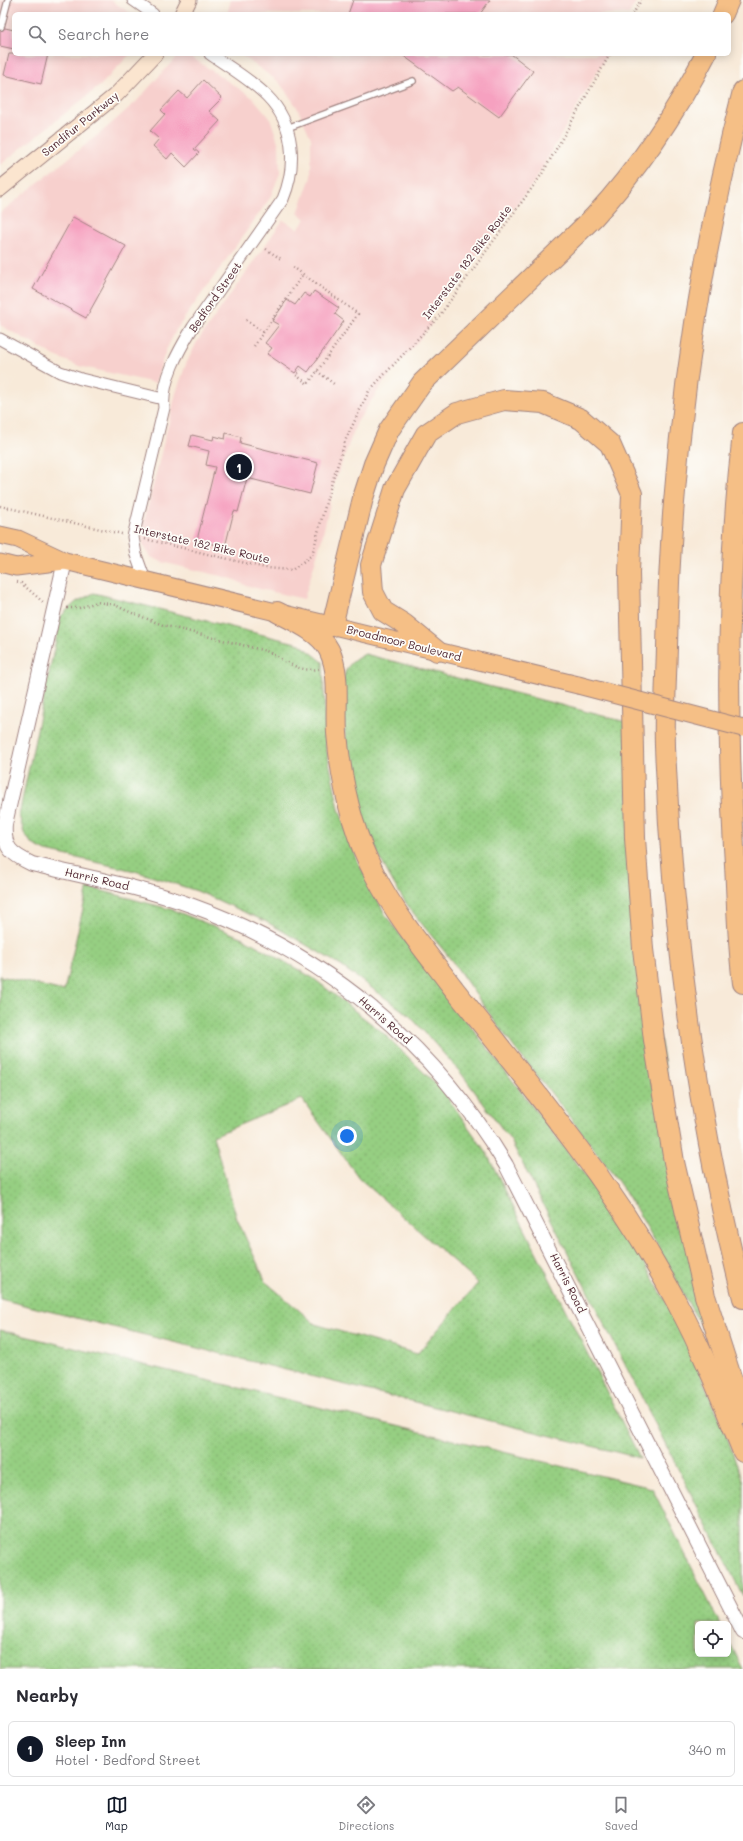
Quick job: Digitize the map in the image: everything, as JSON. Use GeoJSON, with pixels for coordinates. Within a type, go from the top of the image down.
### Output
{"type":"FeatureCollection","features":[{"type":"Feature","properties":{"kind":"highway"},"geometry":{"type":"LineString","coordinates":[[724,12],[729,0]]}},
{"type":"Feature","properties":{"kind":"highway"},"geometry":{"type":"LineString","coordinates":[[332,626],[363,498],[374,464],[389,430],[422,383],[589,222],[618,190],[665,127],[705,56]]}},
{"type":"Feature","properties":{"kind":"highway"},"geometry":{"type":"LineString","coordinates":[[743,91],[716,205],[700,287],[681,422],[672,512],[668,588],[665,743],[672,878],[689,1029],[714,1171],[743,1298]]}},
{"type":"Feature","properties":{"kind":"highway"},"geometry":{"type":"LineString","coordinates":[[437,651],[404,624],[384,611],[373,592],[371,565],[395,489],[426,434],[457,413],[504,400],[543,404],[581,419],[610,444],[632,494],[628,573],[636,838],[643,949],[654,1040],[674,1162],[705,1296],[743,1414]]}},
{"type":"Feature","properties":{"kind":"highway"},"geometry":{"type":"LineString","coordinates":[[742,975],[730,782],[729,665],[732,555],[737,483],[743,433]]}},
{"type":"Feature","properties":{"kind":"highway"},"geometry":{"type":"LineString","coordinates":[[277,612],[312,631],[328,649],[335,672],[339,761],[346,799],[358,838],[375,876],[414,937],[574,1142],[615,1199],[645,1245],[678,1303],[713,1377],[743,1452]]}},
{"type":"Feature","properties":{"kind":"highway"},"geometry":{"type":"LineString","coordinates":[[742,975],[743,929]]}},
{"type":"Feature","properties":{"kind":"main road"},"geometry":{"type":"LineString","coordinates":[[183,12],[190,0]]}},
{"type":"Feature","properties":{"kind":"main road","name":"Sandifur Parkway"},"geometry":{"type":"LineString","coordinates":[[0,189],[116,95],[153,56]]}},
{"type":"Feature","properties":{"kind":"main road","name":"Broadmoor Boulevard"},"geometry":{"type":"LineString","coordinates":[[0,535],[18,540],[65,561],[578,685],[743,728]]}},
{"type":"Feature","properties":{"kind":"main road","name":"Broadmoor Boulevard"},"geometry":{"type":"LineString","coordinates":[[0,563],[16,567],[65,561]]}},
{"type":"Feature","properties":{"kind":"street"},"geometry":{"type":"LineString","coordinates":[[133,0],[150,12]]}},
{"type":"Feature","properties":{"kind":"street","name":"Bedford Street"},"geometry":{"type":"LineString","coordinates":[[145,580],[136,555],[134,536],[164,408],[163,399],[171,370],[184,342],[283,199],[289,185],[292,164],[291,143],[287,128],[275,106],[267,96],[213,56]]}},
{"type":"Feature","properties":{"kind":"street"},"geometry":{"type":"LineString","coordinates":[[0,339],[49,367],[67,374],[163,399]]}},
{"type":"Feature","properties":{"kind":"street","name":"Harris Road"},"geometry":{"type":"LineString","coordinates":[[65,561],[4,824],[5,840],[9,849],[17,857],[32,864],[157,894],[217,914],[256,932],[298,956],[338,982],[374,1009],[414,1045],[465,1102],[489,1136],[506,1165],[743,1632]]}},
{"type":"Feature","properties":{"kind":"lane"},"geometry":{"type":"LineString","coordinates":[[1,27],[8,0]]}},
{"type":"Feature","properties":{"kind":"lane"},"geometry":{"type":"LineString","coordinates":[[287,128],[413,80]]}},
{"type":"Feature","properties":{"kind":"path"},"geometry":{"type":"LineString","coordinates":[[634,12],[641,0]]}},
{"type":"Feature","properties":{"kind":"path","name":"Interstate 182 Bike Route"},"geometry":{"type":"LineString","coordinates":[[0,506],[134,536],[266,568],[292,570],[312,555],[328,495],[346,439],[369,391],[440,315],[542,174],[609,56]]}},
{"type":"Feature","properties":{"kind":"path"},"geometry":{"type":"LineString","coordinates":[[266,248],[281,259]]}},
{"type":"Feature","properties":{"kind":"path"},"geometry":{"type":"LineString","coordinates":[[294,268],[358,314],[308,384],[296,375],[301,370]]}},
{"type":"Feature","properties":{"kind":"path"},"geometry":{"type":"LineString","coordinates":[[254,346],[303,274]]}},
{"type":"Feature","properties":{"kind":"path"},"geometry":{"type":"LineString","coordinates":[[246,320],[263,332]]}},
{"type":"Feature","properties":{"kind":"path"},"geometry":{"type":"LineString","coordinates":[[317,371],[334,384]]}},
{"type":"Feature","properties":{"kind":"path"},"geometry":{"type":"LineString","coordinates":[[14,582],[21,583],[43,602],[67,608],[79,608],[98,602],[115,605],[132,614],[163,624],[266,651],[277,655],[288,664],[302,669],[324,668]]}},
{"type":"Feature","properties":{"kind":"shaded area"},"geometry":{"type":"Polygon","coordinates":[[[0,0],[110,0],[129,12],[12,12],[12,56],[128,56],[101,85],[0,165],[0,0]]]}},
{"type":"Feature","properties":{"kind":"shaded area"},"geometry":{"type":"Polygon","coordinates":[[[231,0],[637,0],[630,12],[228,12],[231,0]]]}},
{"type":"Feature","properties":{"kind":"shaded area"},"geometry":{"type":"Polygon","coordinates":[[[177,56],[190,56],[253,98],[270,118],[279,145],[280,173],[270,198],[176,330],[166,350],[155,383],[79,366],[55,356],[0,325],[0,213],[104,130],[137,101],[177,56]]]}},
{"type":"Feature","properties":{"kind":"shaded area"},"geometry":{"type":"Polygon","coordinates":[[[243,56],[606,56],[534,182],[426,319],[432,324],[381,386],[357,422],[335,481],[322,538],[304,599],[247,586],[233,579],[162,562],[151,557],[143,545],[142,530],[176,393],[186,364],[197,342],[283,220],[298,229],[306,219],[298,213],[311,177],[311,138],[297,107],[279,82],[243,56]]]}},
{"type":"Feature","properties":{"kind":"green space"},"geometry":{"type":"Polygon","coordinates":[[[94,593],[300,644],[323,662],[326,747],[339,809],[358,862],[386,916],[619,1219],[676,1319],[724,1428],[743,1482],[743,1596],[511,1141],[461,1073],[409,1015],[337,963],[267,922],[197,891],[135,871],[46,851],[32,844],[24,833],[19,815],[61,616],[76,602],[94,593]]]}},
{"type":"Feature","properties":{"kind":"green space"},"geometry":{"type":"Polygon","coordinates":[[[365,654],[626,722],[630,862],[713,1346],[629,1197],[552,1094],[513,1046],[455,965],[413,912],[400,894],[376,850],[352,782],[345,734],[343,691],[344,676],[350,665],[356,659],[365,654]]]}},
{"type":"Feature","properties":{"kind":"green space"},"geometry":{"type":"Polygon","coordinates":[[[88,887],[173,910],[243,938],[313,978],[383,1033],[442,1090],[486,1152],[640,1458],[0,1299],[0,976],[64,991],[88,887]],[[302,1099],[213,1136],[237,1219],[266,1282],[315,1324],[417,1354],[478,1283],[359,1178],[302,1099]]]}},
{"type":"Feature","properties":{"kind":"green space"},"geometry":{"type":"Polygon","coordinates":[[[0,1330],[652,1488],[718,1621],[695,1621],[695,1657],[731,1657],[731,1645],[743,1669],[0,1669],[0,1330]]]}},
{"type":"Feature","properties":{"kind":"building"},"geometry":{"type":"Polygon","coordinates":[[[353,0],[490,0],[481,12],[349,12],[353,0]]]}},
{"type":"Feature","properties":{"kind":"building"},"geometry":{"type":"Polygon","coordinates":[[[5,28],[12,30],[12,49],[0,46],[0,31],[5,28]]]}},
{"type":"Feature","properties":{"kind":"building"},"geometry":{"type":"Polygon","coordinates":[[[9,54],[12,54],[12,56],[48,56],[41,84],[4,75],[9,54]]]}},
{"type":"Feature","properties":{"kind":"building"},"geometry":{"type":"Polygon","coordinates":[[[404,56],[514,56],[533,71],[499,117],[458,87],[452,91],[404,56]]]}},
{"type":"Feature","properties":{"kind":"building"},"geometry":{"type":"Polygon","coordinates":[[[203,80],[222,98],[209,111],[220,121],[194,149],[199,153],[186,167],[172,153],[167,159],[153,146],[159,139],[150,131],[165,114],[161,110],[179,91],[187,98],[203,80]]]}},
{"type":"Feature","properties":{"kind":"building"},"geometry":{"type":"Polygon","coordinates":[[[73,217],[126,246],[86,318],[33,289],[73,217]]]}},
{"type":"Feature","properties":{"kind":"building"},"geometry":{"type":"Polygon","coordinates":[[[314,291],[339,308],[335,314],[344,321],[308,372],[300,366],[295,373],[267,354],[272,348],[265,343],[279,325],[272,321],[287,300],[295,305],[304,293],[310,297],[314,291]]]}},
{"type":"Feature","properties":{"kind":"building"},"geometry":{"type":"Polygon","coordinates":[[[226,433],[241,437],[240,443],[318,463],[310,494],[247,478],[238,512],[234,511],[225,547],[197,540],[215,467],[206,465],[209,451],[189,446],[192,435],[213,440],[214,436],[225,439],[226,433]]]}},
{"type":"Feature","properties":{"kind":"place","name":"Sleep Inn"},"geometry":{"type":"Point","coordinates":[239,467]}}]}
